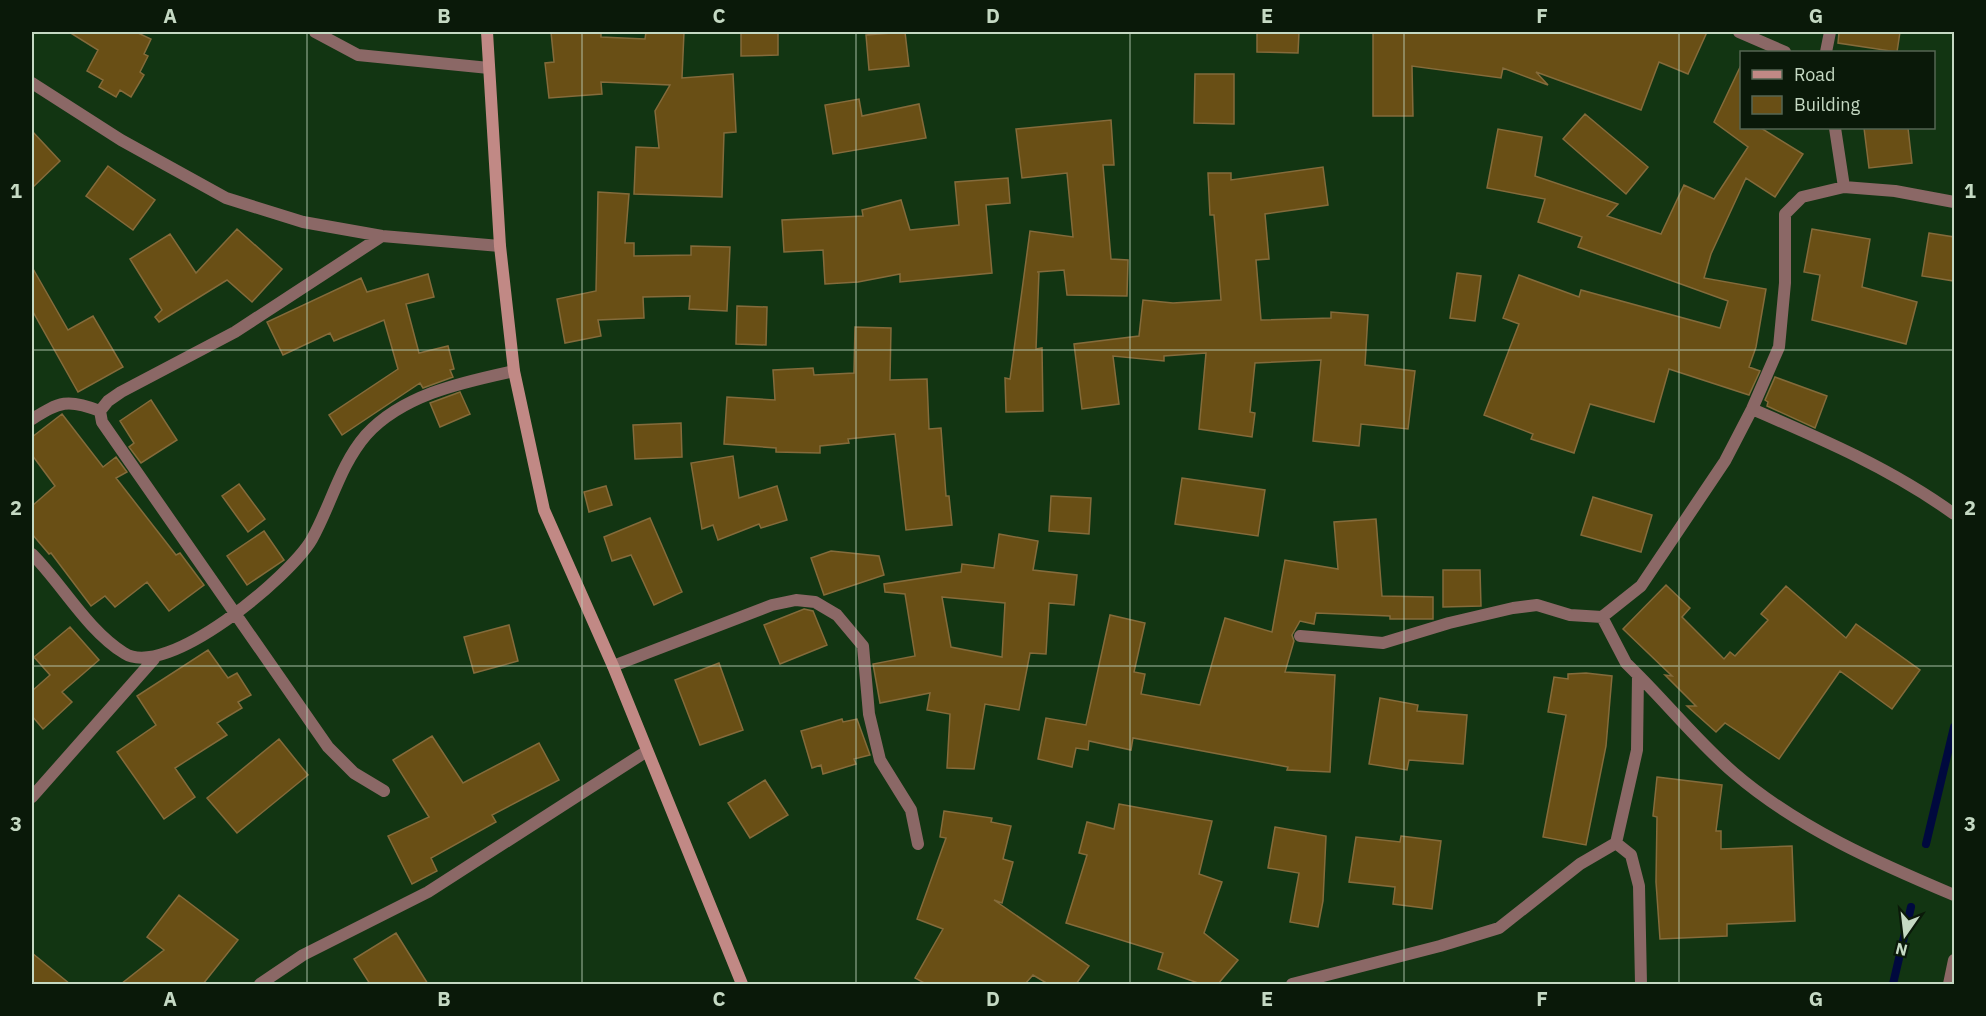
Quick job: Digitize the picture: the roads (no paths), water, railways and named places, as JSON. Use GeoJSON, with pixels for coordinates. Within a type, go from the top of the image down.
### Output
{"type":"FeatureCollection","features":[{"type":"Feature","properties":{"kind":"main road"},"geometry":{"type":"LineString","coordinates":[[487,32],[500,246],[514,371],[544,510],[612,666],[742,984]]}},
{"type":"Feature","properties":{"kind":"street"},"geometry":{"type":"LineString","coordinates":[[315,32],[358,55],[489,68]]}},
{"type":"Feature","properties":{"kind":"street"},"geometry":{"type":"LineString","coordinates":[[1739,32],[1783,51]]}},
{"type":"Feature","properties":{"kind":"street"},"geometry":{"type":"LineString","coordinates":[[1826,51],[1830,32]]}},
{"type":"Feature","properties":{"kind":"street"},"geometry":{"type":"LineString","coordinates":[[32,83],[121,140],[226,198],[303,222],[382,236],[500,246]]}},
{"type":"Feature","properties":{"kind":"street"},"geometry":{"type":"LineString","coordinates":[[1834,129],[1844,187]]}},
{"type":"Feature","properties":{"kind":"street"},"geometry":{"type":"LineString","coordinates":[[1300,636],[1383,643],[1460,621],[1537,604],[1570,615],[1602,617],[1641,586],[1725,461],[1752,409],[1779,347],[1785,283],[1785,214],[1803,197],[1844,187],[1895,191],[1954,202]]}},
{"type":"Feature","properties":{"kind":"street"},"geometry":{"type":"LineString","coordinates":[[382,236],[235,332],[121,392],[108,401],[100,411],[102,422],[328,747],[354,773],[384,791]]}},
{"type":"Feature","properties":{"kind":"street"},"geometry":{"type":"LineString","coordinates":[[32,797],[154,659],[189,643],[252,603],[294,565],[312,539],[346,464],[367,434],[390,415],[427,395],[464,382],[514,371]]}},
{"type":"Feature","properties":{"kind":"street"},"geometry":{"type":"LineString","coordinates":[[32,419],[57,404],[81,403],[100,411]]}},
{"type":"Feature","properties":{"kind":"street"},"geometry":{"type":"LineString","coordinates":[[1752,409],[1836,445],[1920,489],[1954,514]]}},
{"type":"Feature","properties":{"kind":"street"},"geometry":{"type":"LineString","coordinates":[[32,554],[75,608],[126,655],[154,659]]}},
{"type":"Feature","properties":{"kind":"street"},"geometry":{"type":"LineString","coordinates":[[612,666],[772,605],[796,600],[815,602],[837,615],[863,646],[869,714],[880,760],[911,810],[918,844]]}},
{"type":"Feature","properties":{"kind":"street"},"geometry":{"type":"LineString","coordinates":[[1602,617],[1626,663],[1734,774],[1796,817],[1872,861],[1954,895]]}},
{"type":"Feature","properties":{"kind":"street"},"geometry":{"type":"LineString","coordinates":[[1292,984],[1500,928],[1580,864],[1616,843],[1637,750],[1638,675]]}},
{"type":"Feature","properties":{"kind":"street"},"geometry":{"type":"LineString","coordinates":[[260,984],[303,955],[428,892],[647,751]]}},
{"type":"Feature","properties":{"kind":"street"},"geometry":{"type":"LineString","coordinates":[[1616,843],[1631,855],[1639,886],[1641,984]]}},
{"type":"Feature","properties":{"kind":"street"},"geometry":{"type":"LineString","coordinates":[[1949,984],[1954,960]]}},
{"type":"Feature","properties":{"kind":"waterway"},"geometry":{"type":"LineString","coordinates":[[1926,844],[1954,727]]}},
{"type":"Feature","properties":{"kind":"waterway"},"geometry":{"type":"LineString","coordinates":[[1893,984],[1911,907]]}}]}
